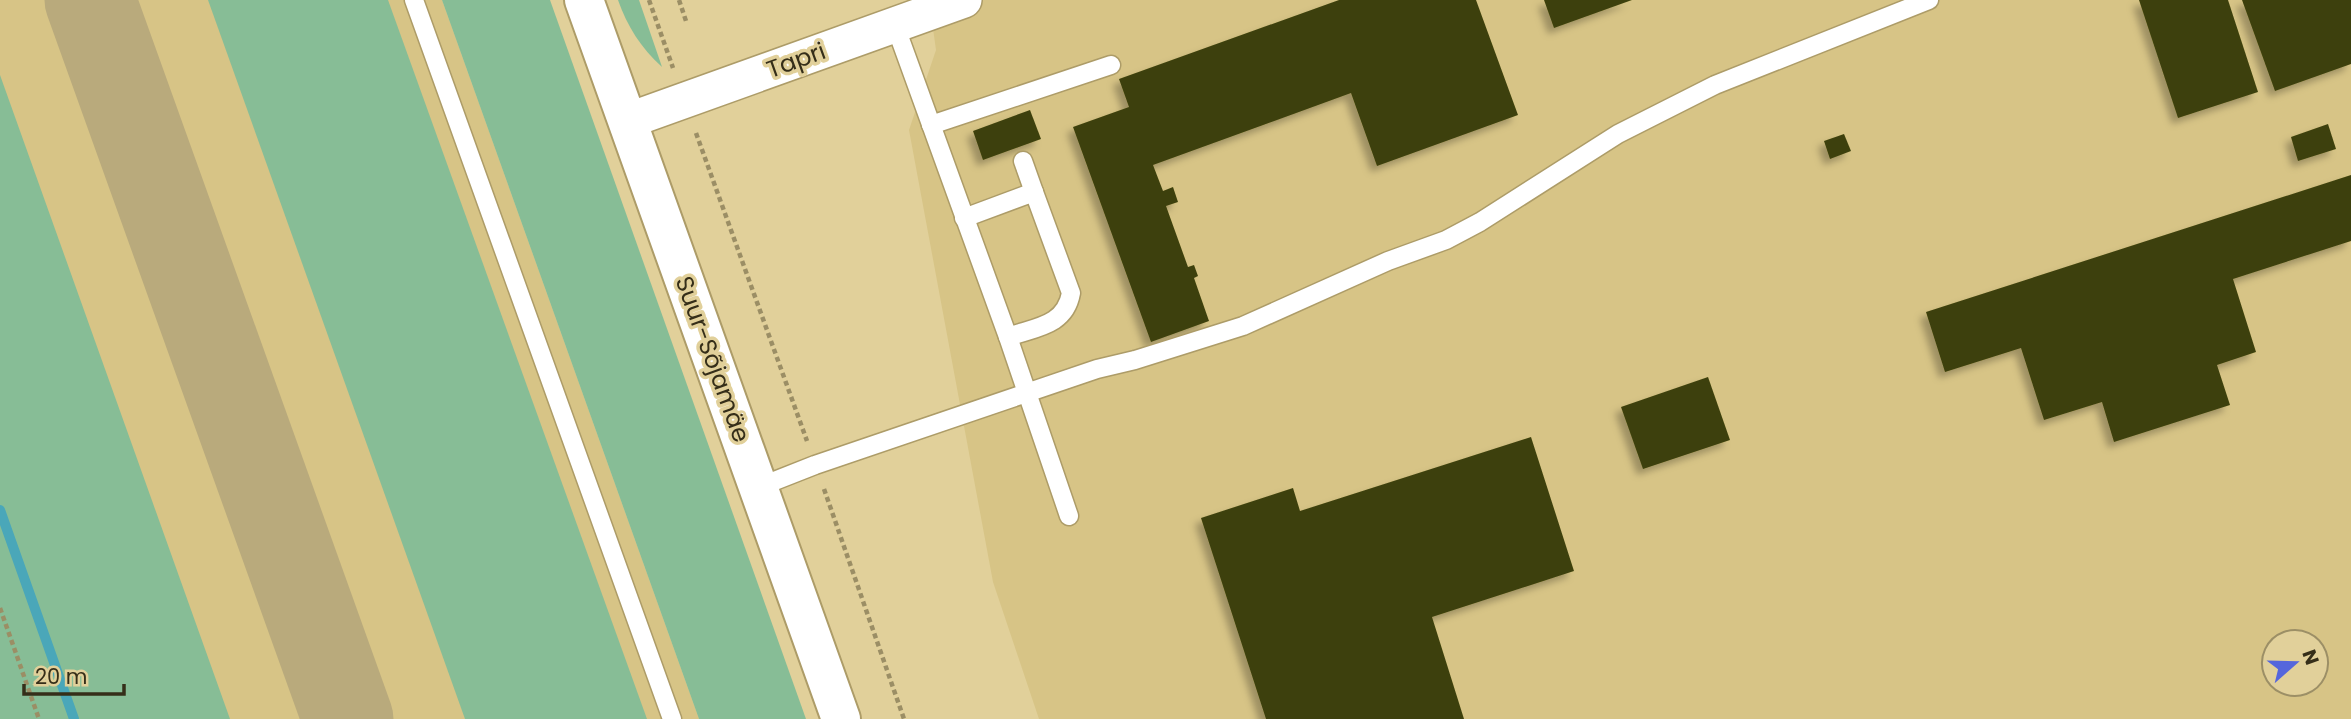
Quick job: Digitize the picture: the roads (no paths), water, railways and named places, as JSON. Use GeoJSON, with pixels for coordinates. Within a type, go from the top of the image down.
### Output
{"type":"FeatureCollection","features":[{"type":"Feature","properties":{"kind":"main road","name":"Suur-Sõjamäe"},"geometry":{"type":"LineString","coordinates":[[584,0],[841,719]]}},
{"type":"Feature","properties":{"kind":"street","name":"Tapri"},"geometry":{"type":"LineString","coordinates":[[627,121],[964,0]]}},
{"type":"Feature","properties":{"kind":"lane"},"geometry":{"type":"LineString","coordinates":[[414,0],[672,719]]}},
{"type":"Feature","properties":{"kind":"lane"},"geometry":{"type":"LineString","coordinates":[[758,487],[1097,369],[1135,360],[1243,326],[1388,261],[1446,240],[1480,222],[1618,134],[1715,85],[1929,0]]}},
{"type":"Feature","properties":{"kind":"lane"},"geometry":{"type":"LineString","coordinates":[[895,25],[1008,337],[1069,516]]}},
{"type":"Feature","properties":{"kind":"lane"},"geometry":{"type":"LineString","coordinates":[[932,125],[1111,65]]}},
{"type":"Feature","properties":{"kind":"lane"},"geometry":{"type":"LineString","coordinates":[[1008,337],[1054,321],[1068,308],[1071,293],[1023,161]]}},
{"type":"Feature","properties":{"kind":"lane"},"geometry":{"type":"LineString","coordinates":[[964,218],[1034,192]]}},
{"type":"Feature","properties":{"kind":"waterway"},"geometry":{"type":"LineString","coordinates":[[0,510],[74,719]]}}]}
